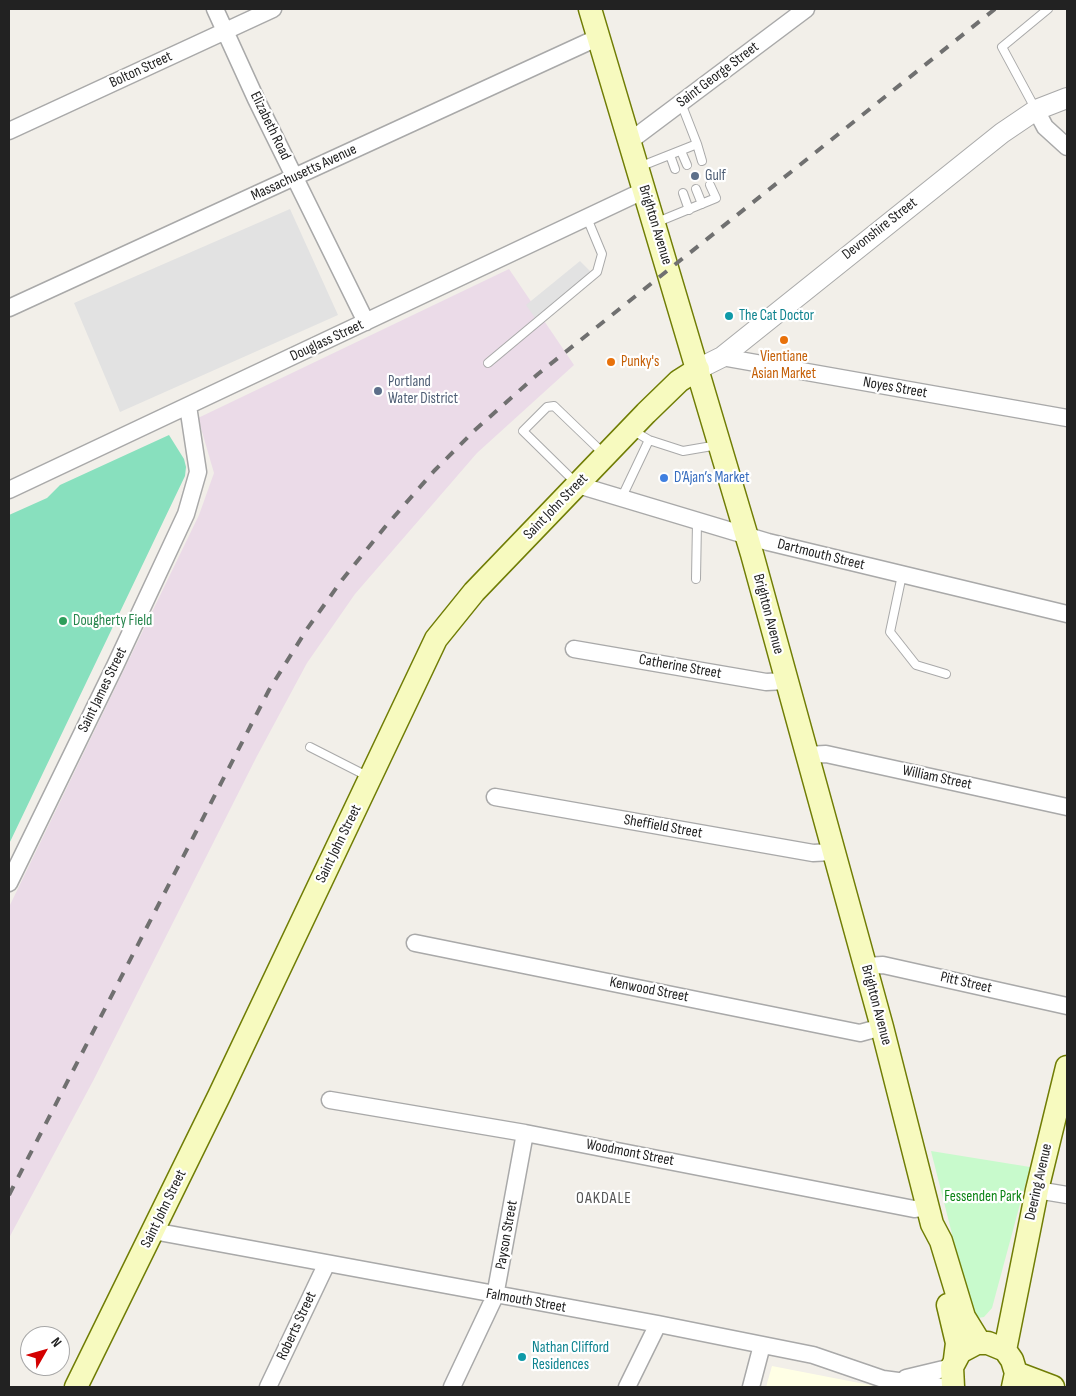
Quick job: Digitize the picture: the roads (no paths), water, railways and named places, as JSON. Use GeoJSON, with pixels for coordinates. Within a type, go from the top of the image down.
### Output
{"type":"FeatureCollection","features":[{"type":"Feature","properties":{"kind":"main road","name":"Brighton Avenue"},"geometry":{"type":"LineString","coordinates":[[590,9],[746,535],[832,852],[882,1027],[930,1215],[941,1241],[964,1317],[991,1345],[1012,1360],[1014,1380]]}},
{"type":"Feature","properties":{"kind":"main road","name":"Saint John Street"},"geometry":{"type":"LineString","coordinates":[[76,1387],[436,639],[474,592],[606,456],[640,434],[665,394],[698,369]]}},
{"type":"Feature","properties":{"kind":"main road","name":"Deering Avenue"},"geometry":{"type":"LineString","coordinates":[[991,1345],[1014,1299],[1037,1190],[1067,1066]]}},
{"type":"Feature","properties":{"kind":"main road","name":"Brighton Avenue"},"geometry":{"type":"LineString","coordinates":[[930,1215],[932,1242],[955,1330],[957,1344],[953,1371]]}},
{"type":"Feature","properties":{"kind":"main road"},"geometry":{"type":"LineString","coordinates":[[953,1371],[968,1346],[991,1345]]}},
{"type":"Feature","properties":{"kind":"main road"},"geometry":{"type":"LineString","coordinates":[[1014,1380],[1053,1387]]}},
{"type":"Feature","properties":{"kind":"street","name":"Elizabeth Road"},"geometry":{"type":"LineString","coordinates":[[215,9],[366,322]]}},
{"type":"Feature","properties":{"kind":"street","name":"Bolton Street"},"geometry":{"type":"LineString","coordinates":[[9,131],[273,9]]}},
{"type":"Feature","properties":{"kind":"street","name":"Saint George Street"},"geometry":{"type":"LineString","coordinates":[[630,141],[806,9]]}},
{"type":"Feature","properties":{"kind":"street","name":"Massachusetts Avenue"},"geometry":{"type":"LineString","coordinates":[[9,308],[599,38]]}},
{"type":"Feature","properties":{"kind":"street","name":"Devonshire Street"},"geometry":{"type":"LineString","coordinates":[[698,369],[722,357],[1002,133],[1036,110],[1067,98]]}},
{"type":"Feature","properties":{"kind":"street"},"geometry":{"type":"LineString","coordinates":[[1036,110],[1045,127],[1067,147]]}},
{"type":"Feature","properties":{"kind":"street","name":"Douglass Street"},"geometry":{"type":"LineString","coordinates":[[9,490],[645,190]]}},
{"type":"Feature","properties":{"kind":"street","name":"Noyes Street"},"geometry":{"type":"LineString","coordinates":[[722,357],[1067,418]]}},
{"type":"Feature","properties":{"kind":"street","name":"Saint James Street"},"geometry":{"type":"LineString","coordinates":[[9,883],[111,674],[186,514],[198,472],[188,406]]}},
{"type":"Feature","properties":{"kind":"street","name":"Dartmouth Street"},"geometry":{"type":"LineString","coordinates":[[578,485],[746,535],[902,575],[1067,614]]}},
{"type":"Feature","properties":{"kind":"street","name":"Catherine Street"},"geometry":{"type":"LineString","coordinates":[[574,649],[766,682],[786,680]]}},
{"type":"Feature","properties":{"kind":"street","name":"William Street"},"geometry":{"type":"LineString","coordinates":[[806,755],[826,754],[1067,807]]}},
{"type":"Feature","properties":{"kind":"street","name":"Sheffield Street"},"geometry":{"type":"LineString","coordinates":[[495,797],[813,853],[832,852]]}},
{"type":"Feature","properties":{"kind":"street","name":"Kenwood Street"},"geometry":{"type":"LineString","coordinates":[[415,943],[860,1033],[882,1027]]}},
{"type":"Feature","properties":{"kind":"street","name":"Pitt Street"},"geometry":{"type":"LineString","coordinates":[[865,966],[883,964],[1067,1006]]}},
{"type":"Feature","properties":{"kind":"street","name":"Woodmont Street"},"geometry":{"type":"LineString","coordinates":[[330,1100],[525,1133],[914,1209],[930,1215]]}},
{"type":"Feature","properties":{"kind":"street","name":"Payson Street"},"geometry":{"type":"LineString","coordinates":[[452,1387],[495,1296],[525,1133]]}},
{"type":"Feature","properties":{"kind":"street"},"geometry":{"type":"LineString","coordinates":[[1037,1190],[1067,1195]]}},
{"type":"Feature","properties":{"kind":"street","name":"Falmouth Street"},"geometry":{"type":"LineString","coordinates":[[152,1231],[326,1265],[658,1324],[822,1357],[868,1375],[896,1381],[943,1387]]}},
{"type":"Feature","properties":{"kind":"street","name":"Roberts Street"},"geometry":{"type":"LineString","coordinates":[[268,1387],[326,1265]]}},
{"type":"Feature","properties":{"kind":"street"},"geometry":{"type":"LineString","coordinates":[[627,1387],[658,1324]]}},
{"type":"Feature","properties":{"kind":"street"},"geometry":{"type":"LineString","coordinates":[[750,1387],[762,1345]]}},
{"type":"Feature","properties":{"kind":"street","name":"Falmouth Street"},"geometry":{"type":"LineString","coordinates":[[896,1381],[953,1371]]}},
{"type":"Feature","properties":{"kind":"lane"},"geometry":{"type":"LineString","coordinates":[[1036,110],[1002,46],[1048,9]]}},
{"type":"Feature","properties":{"kind":"lane"},"geometry":{"type":"LineString","coordinates":[[681,104],[702,160]]}},
{"type":"Feature","properties":{"kind":"lane"},"geometry":{"type":"LineString","coordinates":[[638,167],[696,144]]}},
{"type":"Feature","properties":{"kind":"lane"},"geometry":{"type":"LineString","coordinates":[[681,151],[687,165]]}},
{"type":"Feature","properties":{"kind":"lane"},"geometry":{"type":"LineString","coordinates":[[670,155],[675,169]]}},
{"type":"Feature","properties":{"kind":"lane"},"geometry":{"type":"LineString","coordinates":[[655,223],[716,198],[710,185]]}},
{"type":"Feature","properties":{"kind":"lane"},"geometry":{"type":"LineString","coordinates":[[696,189],[702,204]]}},
{"type":"Feature","properties":{"kind":"lane"},"geometry":{"type":"LineString","coordinates":[[683,193],[689,210]]}},
{"type":"Feature","properties":{"kind":"lane"},"geometry":{"type":"LineString","coordinates":[[488,363],[597,272],[602,254],[587,218]]}},
{"type":"Feature","properties":{"kind":"lane"},"geometry":{"type":"LineString","coordinates":[[578,485],[523,430],[547,407],[554,406],[606,456]]}},
{"type":"Feature","properties":{"kind":"lane"},"geometry":{"type":"LineString","coordinates":[[621,499],[640,434],[684,451],[720,445]]}},
{"type":"Feature","properties":{"kind":"lane"},"geometry":{"type":"LineString","coordinates":[[696,579],[698,522]]}},
{"type":"Feature","properties":{"kind":"lane"},"geometry":{"type":"LineString","coordinates":[[902,575],[890,632],[916,665],[946,674]]}},
{"type":"Feature","properties":{"kind":"lane"},"geometry":{"type":"LineString","coordinates":[[310,748],[370,778]]}},
{"type":"Feature","properties":{"kind":"railway"},"geometry":{"type":"LineString","coordinates":[[9,1195],[269,690],[307,629],[342,580],[385,527],[434,471],[475,430],[538,374],[995,9]]}},
{"type":"Feature","properties":{"kind":"place","name":"Gulf"},"geometry":{"type":"Point","coordinates":[695,176]}},
{"type":"Feature","properties":{"kind":"place","name":"The Cat Doctor"},"geometry":{"type":"Point","coordinates":[729,316]}},
{"type":"Feature","properties":{"kind":"place","name":"Vientiane Asian Market"},"geometry":{"type":"Point","coordinates":[784,340]}},
{"type":"Feature","properties":{"kind":"place","name":"Punky's"},"geometry":{"type":"Point","coordinates":[611,362]}},
{"type":"Feature","properties":{"kind":"place","name":"Portland Water District"},"geometry":{"type":"Point","coordinates":[378,391]}},
{"type":"Feature","properties":{"kind":"place","name":"D’Ajan’s Market"},"geometry":{"type":"Point","coordinates":[664,478]}},
{"type":"Feature","properties":{"kind":"place","name":"Dougherty Field"},"geometry":{"type":"Point","coordinates":[63,621]}},
{"type":"Feature","properties":{"kind":"place","name":"Nathan Clifford Residences"},"geometry":{"type":"Point","coordinates":[522,1357]}},
{"type":"Feature","properties":{"kind":"district","name":"OAKDALE"},"geometry":{"type":"Point","coordinates":[604,1199]}},
{"type":"Feature","properties":{"kind":"park label","name":"Fessenden Park"},"geometry":{"type":"Point","coordinates":[983,1197]}}]}
